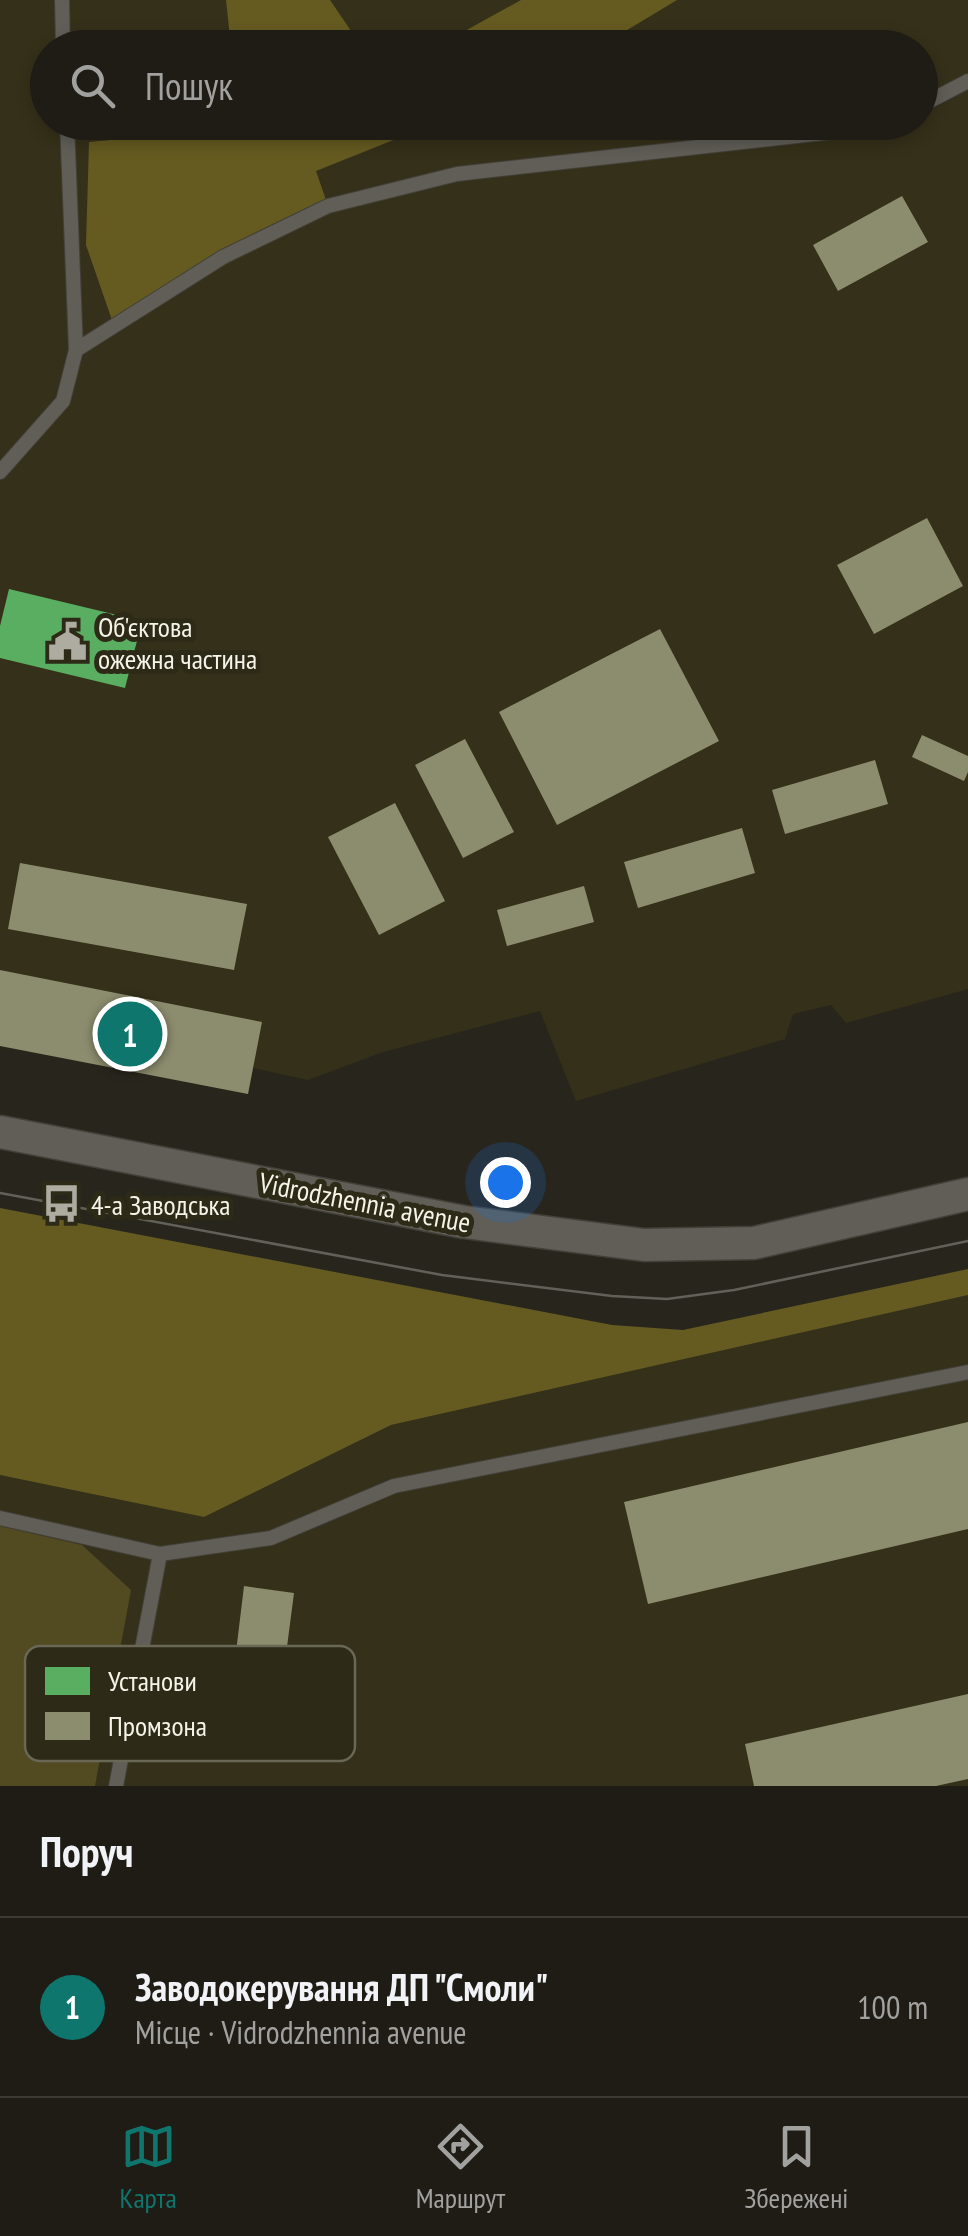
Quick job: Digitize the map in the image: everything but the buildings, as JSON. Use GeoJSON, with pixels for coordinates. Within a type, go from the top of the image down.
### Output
{"type":"FeatureCollection","features":[{"type":"Feature","properties":{"kind":"street","name":"Vidrodzhennia avenue"},"geometry":{"type":"LineString","coordinates":[[0,1132],[464,1222],[644,1245],[754,1243],[968,1194]]}},
{"type":"Feature","properties":{"kind":"lane"},"geometry":{"type":"LineString","coordinates":[[62,0],[63,30]]}},
{"type":"Feature","properties":{"kind":"lane"},"geometry":{"type":"LineString","coordinates":[[938,96],[968,80]]}},
{"type":"Feature","properties":{"kind":"lane"},"geometry":{"type":"LineString","coordinates":[[0,472],[63,401],[76,350],[67,140]]}},
{"type":"Feature","properties":{"kind":"lane"},"geometry":{"type":"LineString","coordinates":[[76,350],[223,257],[328,206],[457,174],[761,140]]}},
{"type":"Feature","properties":{"kind":"lane"},"geometry":{"type":"LineString","coordinates":[[0,1518],[160,1554],[271,1538],[394,1486],[968,1372]]}},
{"type":"Feature","properties":{"kind":"lane"},"geometry":{"type":"LineString","coordinates":[[143,1646],[160,1554]]}},
{"type":"Feature","properties":{"kind":"lane"},"geometry":{"type":"LineString","coordinates":[[116,1786],[121,1761]]}},
{"type":"Feature","properties":{"kind":"shaded area"},"geometry":{"type":"Polygon","coordinates":[[[0,0],[968,0],[968,989],[846,1023],[831,1005],[793,1014],[785,1039],[576,1101],[540,1011],[383,1052],[308,1080],[253,1068],[248,1094],[0,1046],[0,0]]]}},
{"type":"Feature","properties":{"kind":"shaded area"},"geometry":{"type":"Polygon","coordinates":[[[226,0],[330,0],[350,30],[229,30],[226,0]]]}},
{"type":"Feature","properties":{"kind":"shaded area"},"geometry":{"type":"Polygon","coordinates":[[[521,0],[677,0],[627,30],[467,30],[521,0]]]}},
{"type":"Feature","properties":{"kind":"shaded area"},"geometry":{"type":"Polygon","coordinates":[[[394,140],[316,171],[328,206],[114,326],[86,245],[89,142],[394,140]]]}},
{"type":"Feature","properties":{"kind":"shaded area"},"geometry":{"type":"Polygon","coordinates":[[[0,1208],[612,1325],[683,1330],[968,1269],[968,1295],[391,1425],[204,1517],[0,1475],[0,1208]]]}},
{"type":"Feature","properties":{"kind":"shaded area"},"geometry":{"type":"Polygon","coordinates":[[[968,1295],[968,1786],[0,1786],[0,1475],[204,1517],[391,1425],[968,1295]]]}},
{"type":"Feature","properties":{"kind":"shaded area"},"geometry":{"type":"Polygon","coordinates":[[[0,1526],[82,1545],[131,1590],[121,1646],[25,1646],[25,1761],[100,1761],[95,1786],[0,1786],[0,1526]]]}},
{"type":"Feature","properties":{"kind":"tram line"},"geometry":{"type":"LineString","coordinates":[[0,1193],[442,1275],[667,1299],[734,1290],[968,1241]]}},
{"type":"Feature","properties":{"kind":"place","name":"Об'єктова ожежна частина"},"geometry":{"type":"Point","coordinates":[68,642]}},
{"type":"Feature","properties":{"kind":"place","name":"Заводокерування ДП \"Смоли\""},"geometry":{"type":"Point","coordinates":[130,1034]}},
{"type":"Feature","properties":{"kind":"place","name":"4-а Заводська"},"geometry":{"type":"Point","coordinates":[61,1204]}}]}
